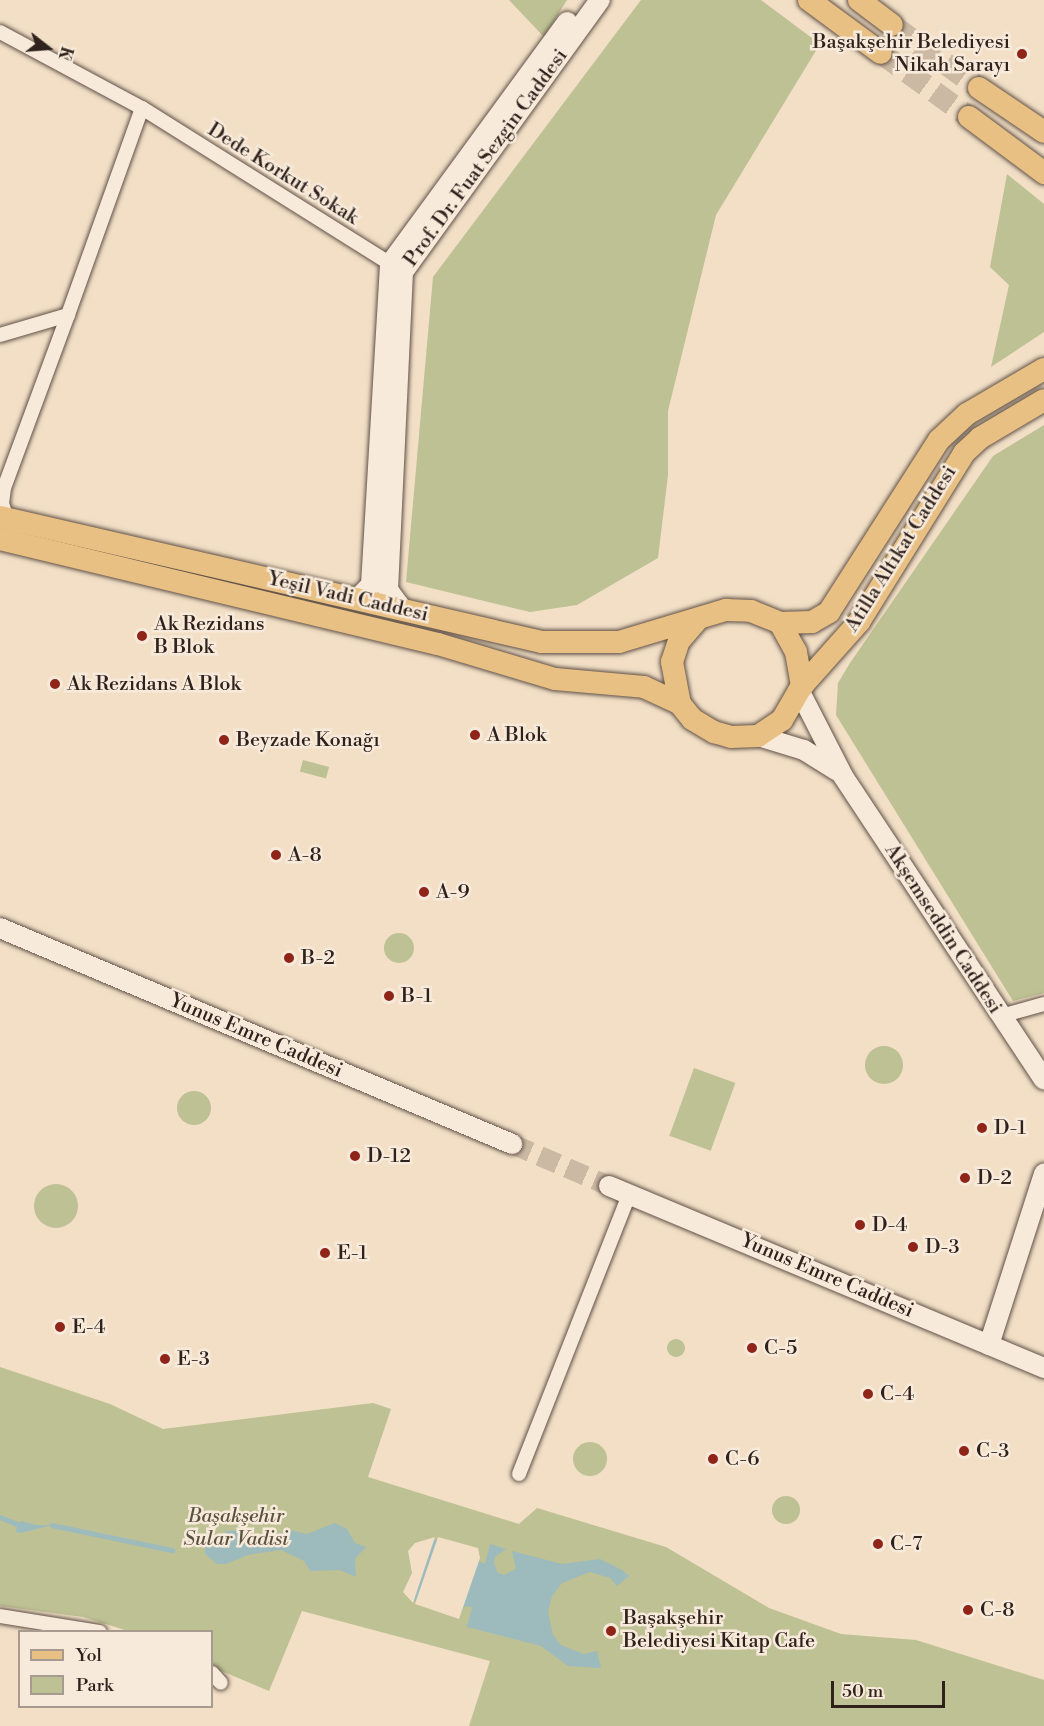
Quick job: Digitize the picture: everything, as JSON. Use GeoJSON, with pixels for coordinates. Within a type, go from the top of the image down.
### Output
{"type":"FeatureCollection","features":[{"type":"Feature","properties":{"kind":"main road"},"geometry":{"type":"LineString","coordinates":[[808,0],[881,53]]}},
{"type":"Feature","properties":{"kind":"main road"},"geometry":{"type":"LineString","coordinates":[[859,0],[892,25]]}},
{"type":"Feature","properties":{"kind":"main road"},"geometry":{"type":"LineString","coordinates":[[979,88],[1044,132]]}},
{"type":"Feature","properties":{"kind":"main road"},"geometry":{"type":"LineString","coordinates":[[969,117],[1044,173]]}},
{"type":"Feature","properties":{"kind":"main road","name":"Atilla Altıkat Caddesi"},"geometry":{"type":"LineString","coordinates":[[780,623],[812,622],[829,612],[939,440],[967,414],[1044,369]]}},
{"type":"Feature","properties":{"kind":"main road","name":"Atilla Altıkat Caddesi"},"geometry":{"type":"LineString","coordinates":[[801,689],[859,622],[964,453],[1044,400]]}},
{"type":"Feature","properties":{"kind":"main road","name":"Yeşil Vadi Caddesi"},"geometry":{"type":"LineString","coordinates":[[2,525],[357,599],[490,632],[563,644],[619,642],[737,610],[780,623]]}},
{"type":"Feature","properties":{"kind":"main road","name":"Yeşil Vadi Caddesi"},"geometry":{"type":"LineString","coordinates":[[2,525],[438,644],[555,679],[644,687],[680,704],[692,719],[714,732],[730,737],[758,736]]}},
{"type":"Feature","properties":{"kind":"main road"},"geometry":{"type":"LineString","coordinates":[[680,704],[672,662],[680,641],[697,620]]}},
{"type":"Feature","properties":{"kind":"main road"},"geometry":{"type":"LineString","coordinates":[[758,736],[782,720],[801,689],[796,652],[780,623]]}},
{"type":"Feature","properties":{"kind":"street","name":"Prof. Dr. Fuat Sezgin Caddesi"},"geometry":{"type":"LineString","coordinates":[[357,599],[370,585],[397,268],[583,0]]}},
{"type":"Feature","properties":{"kind":"street","name":"Prof. Dr. Fuat Sezgin Caddesi"},"geometry":{"type":"LineString","coordinates":[[402,609],[388,590],[397,268],[600,0]]}},
{"type":"Feature","properties":{"kind":"street","name":"Dede Korkut Sokak"},"geometry":{"type":"LineString","coordinates":[[0,32],[142,108],[397,268]]}},
{"type":"Feature","properties":{"kind":"street"},"geometry":{"type":"LineString","coordinates":[[2,525],[2,490],[142,108]]}},
{"type":"Feature","properties":{"kind":"street"},"geometry":{"type":"LineString","coordinates":[[0,335],[68,315]]}},
{"type":"Feature","properties":{"kind":"street","name":"Akşemseddin Caddesi"},"geometry":{"type":"LineString","coordinates":[[801,689],[843,776],[1044,1080]]}},
{"type":"Feature","properties":{"kind":"street","name":"Akşemseddin Caddesi"},"geometry":{"type":"LineString","coordinates":[[758,736],[804,750],[843,776]]}},
{"type":"Feature","properties":{"kind":"street","name":"Yunus Emre Caddesi"},"geometry":{"type":"LineString","coordinates":[[0,928],[512,1144]]}},
{"type":"Feature","properties":{"kind":"street"},"geometry":{"type":"LineString","coordinates":[[1001,1017],[1044,1004]]}},
{"type":"Feature","properties":{"kind":"street"},"geometry":{"type":"LineString","coordinates":[[989,1345],[1044,1174]]}},
{"type":"Feature","properties":{"kind":"street","name":"Yunus Emre Caddesi"},"geometry":{"type":"LineString","coordinates":[[609,1186],[1044,1368]]}},
{"type":"Feature","properties":{"kind":"street"},"geometry":{"type":"LineString","coordinates":[[519,1474],[629,1194]]}},
{"type":"Feature","properties":{"kind":"street"},"geometry":{"type":"LineString","coordinates":[[0,1616],[88,1630]]}},
{"type":"Feature","properties":{"kind":"green space"},"geometry":{"type":"Polygon","coordinates":[[[509,0],[567,0],[544,37],[509,0]]]}},
{"type":"Feature","properties":{"kind":"green space"},"geometry":{"type":"Polygon","coordinates":[[[641,0],[761,0],[820,44],[716,215],[668,411],[668,475],[658,558],[577,605],[530,612],[406,582],[433,277],[641,0]]]}},
{"type":"Feature","properties":{"kind":"green space"},"geometry":{"type":"Polygon","coordinates":[[[1007,174],[1044,204],[1044,332],[991,367],[1009,285],[990,267],[1007,174]]]}},
{"type":"Feature","properties":{"kind":"green space"},"geometry":{"type":"Polygon","coordinates":[[[1044,425],[1044,993],[1013,1001],[836,715],[838,683],[850,663],[993,456],[1044,425]]]}},
{"type":"Feature","properties":{"kind":"green space"},"geometry":{"type":"Polygon","coordinates":[[[303,760],[329,767],[326,779],[300,772],[303,760]]]}},
{"type":"Feature","properties":{"kind":"green space"},"geometry":{"type":"Polygon","coordinates":[[[399,933],[410,937],[414,948],[410,959],[399,963],[388,959],[384,948],[388,937],[399,933]]]}},
{"type":"Feature","properties":{"kind":"green space"},"geometry":{"type":"Polygon","coordinates":[[[884,1046],[898,1051],[903,1065],[898,1079],[884,1084],[870,1079],[865,1065],[870,1051],[884,1046]]]}},
{"type":"Feature","properties":{"kind":"green space"},"geometry":{"type":"Polygon","coordinates":[[[694,1068],[735,1083],[711,1151],[669,1136],[694,1068]]]}},
{"type":"Feature","properties":{"kind":"green space"},"geometry":{"type":"Polygon","coordinates":[[[194,1091],[206,1096],[211,1108],[206,1120],[194,1125],[182,1120],[177,1108],[182,1096],[194,1091]]]}},
{"type":"Feature","properties":{"kind":"green space"},"geometry":{"type":"Polygon","coordinates":[[[56,1184],[71,1191],[78,1206],[71,1221],[56,1228],[41,1221],[34,1206],[41,1191],[56,1184]]]}},
{"type":"Feature","properties":{"kind":"green space"},"geometry":{"type":"Polygon","coordinates":[[[676,1339],[682,1342],[685,1348],[682,1354],[676,1357],[670,1354],[667,1348],[670,1342],[676,1339]]]}},
{"type":"Feature","properties":{"kind":"green space","name":"Başakşehir Sular Vadisi"},"geometry":{"type":"Polygon","coordinates":[[[0,1367],[110,1404],[163,1429],[373,1403],[391,1409],[368,1477],[519,1524],[537,1508],[666,1547],[769,1608],[841,1634],[916,1640],[1044,1680],[1044,1726],[469,1726],[490,1661],[302,1611],[269,1691],[213,1667],[213,1630],[125,1630],[83,1617],[0,1606],[0,1367]]]}},
{"type":"Feature","properties":{"kind":"green space"},"geometry":{"type":"Polygon","coordinates":[[[590,1442],[602,1447],[607,1459],[602,1471],[590,1476],[578,1471],[573,1459],[578,1447],[590,1442]]]}},
{"type":"Feature","properties":{"kind":"green space"},"geometry":{"type":"Polygon","coordinates":[[[786,1496],[796,1500],[800,1510],[796,1520],[786,1524],[776,1520],[772,1510],[776,1500],[786,1496]]]}},
{"type":"Feature","properties":{"kind":"water"},"geometry":{"type":"Polygon","coordinates":[[[22,1521],[36,1525],[52,1525],[21,1533],[16,1532],[17,1524],[22,1521]]]}},
{"type":"Feature","properties":{"kind":"water"},"geometry":{"type":"Polygon","coordinates":[[[335,1523],[347,1529],[355,1543],[366,1547],[355,1559],[356,1577],[340,1570],[310,1571],[304,1561],[281,1550],[248,1555],[226,1564],[217,1564],[205,1554],[205,1547],[212,1539],[228,1531],[239,1530],[265,1538],[290,1530],[307,1534],[335,1523]]]}},
{"type":"Feature","properties":{"kind":"water"},"geometry":{"type":"Polygon","coordinates":[[[432,1540],[441,1540],[485,1564],[490,1544],[506,1549],[495,1557],[494,1563],[498,1573],[504,1575],[516,1569],[512,1551],[562,1564],[600,1559],[622,1570],[629,1576],[617,1586],[610,1578],[590,1572],[562,1583],[552,1596],[548,1612],[553,1635],[561,1645],[583,1654],[597,1651],[601,1668],[568,1666],[541,1646],[467,1627],[472,1607],[465,1606],[459,1616],[415,1601],[406,1592],[432,1540]]]}},
{"type":"Feature","properties":{"kind":"pier"},"geometry":{"type":"Polygon","coordinates":[[[435,1537],[413,1603],[403,1592],[412,1573],[408,1551],[415,1543],[435,1537]]]}},
{"type":"Feature","properties":{"kind":"pier"},"geometry":{"type":"Polygon","coordinates":[[[438,1537],[478,1548],[480,1558],[459,1619],[415,1604],[438,1537]]]}},
{"type":"Feature","properties":{"kind":"waterway"},"geometry":{"type":"LineString","coordinates":[[0,1517],[17,1524]]}},
{"type":"Feature","properties":{"kind":"waterway"},"geometry":{"type":"LineString","coordinates":[[52,1525],[172,1550]]}},
{"type":"Feature","properties":{"kind":"tunnel"},"geometry":{"type":"LineString","coordinates":[[892,25],[979,88]]}},
{"type":"Feature","properties":{"kind":"tunnel"},"geometry":{"type":"LineString","coordinates":[[881,53],[969,117]]}},
{"type":"Feature","properties":{"kind":"tunnel"},"geometry":{"type":"LineString","coordinates":[[512,1144],[609,1186]]}},
{"type":"Feature","properties":{"kind":"place","name":"Başakşehir Belediyesi Nikah Sarayı"},"geometry":{"type":"Point","coordinates":[1022,54]}},
{"type":"Feature","properties":{"kind":"place","name":"Ak Rezidans B Blok"},"geometry":{"type":"Point","coordinates":[142,636]}},
{"type":"Feature","properties":{"kind":"place","name":"Ak Rezidans A Blok"},"geometry":{"type":"Point","coordinates":[55,684]}},
{"type":"Feature","properties":{"kind":"place","name":"A Blok"},"geometry":{"type":"Point","coordinates":[475,735]}},
{"type":"Feature","properties":{"kind":"place","name":"Beyzade Konağı"},"geometry":{"type":"Point","coordinates":[224,740]}},
{"type":"Feature","properties":{"kind":"place","name":"A-8"},"geometry":{"type":"Point","coordinates":[276,855]}},
{"type":"Feature","properties":{"kind":"place","name":"A-9"},"geometry":{"type":"Point","coordinates":[424,892]}},
{"type":"Feature","properties":{"kind":"place","name":"B-2"},"geometry":{"type":"Point","coordinates":[289,958]}},
{"type":"Feature","properties":{"kind":"place","name":"B-1"},"geometry":{"type":"Point","coordinates":[389,996]}},
{"type":"Feature","properties":{"kind":"place","name":"D-1"},"geometry":{"type":"Point","coordinates":[982,1128]}},
{"type":"Feature","properties":{"kind":"place","name":"D-12"},"geometry":{"type":"Point","coordinates":[355,1156]}},
{"type":"Feature","properties":{"kind":"place","name":"D-2"},"geometry":{"type":"Point","coordinates":[965,1178]}},
{"type":"Feature","properties":{"kind":"place","name":"D-4"},"geometry":{"type":"Point","coordinates":[860,1225]}},
{"type":"Feature","properties":{"kind":"place","name":"D-3"},"geometry":{"type":"Point","coordinates":[913,1247]}},
{"type":"Feature","properties":{"kind":"place","name":"E-1"},"geometry":{"type":"Point","coordinates":[325,1253]}},
{"type":"Feature","properties":{"kind":"place","name":"E-4"},"geometry":{"type":"Point","coordinates":[60,1327]}},
{"type":"Feature","properties":{"kind":"place","name":"C-5"},"geometry":{"type":"Point","coordinates":[752,1348]}},
{"type":"Feature","properties":{"kind":"place","name":"E-3"},"geometry":{"type":"Point","coordinates":[165,1359]}},
{"type":"Feature","properties":{"kind":"place","name":"C-4"},"geometry":{"type":"Point","coordinates":[868,1394]}},
{"type":"Feature","properties":{"kind":"place","name":"C-3"},"geometry":{"type":"Point","coordinates":[964,1451]}},
{"type":"Feature","properties":{"kind":"place","name":"C-6"},"geometry":{"type":"Point","coordinates":[713,1459]}},
{"type":"Feature","properties":{"kind":"place","name":"C-7"},"geometry":{"type":"Point","coordinates":[878,1544]}},
{"type":"Feature","properties":{"kind":"place","name":"C-8"},"geometry":{"type":"Point","coordinates":[968,1610]}},
{"type":"Feature","properties":{"kind":"place","name":"Başakşehir Belediyesi Kitap Cafe"},"geometry":{"type":"Point","coordinates":[611,1631]}}]}
